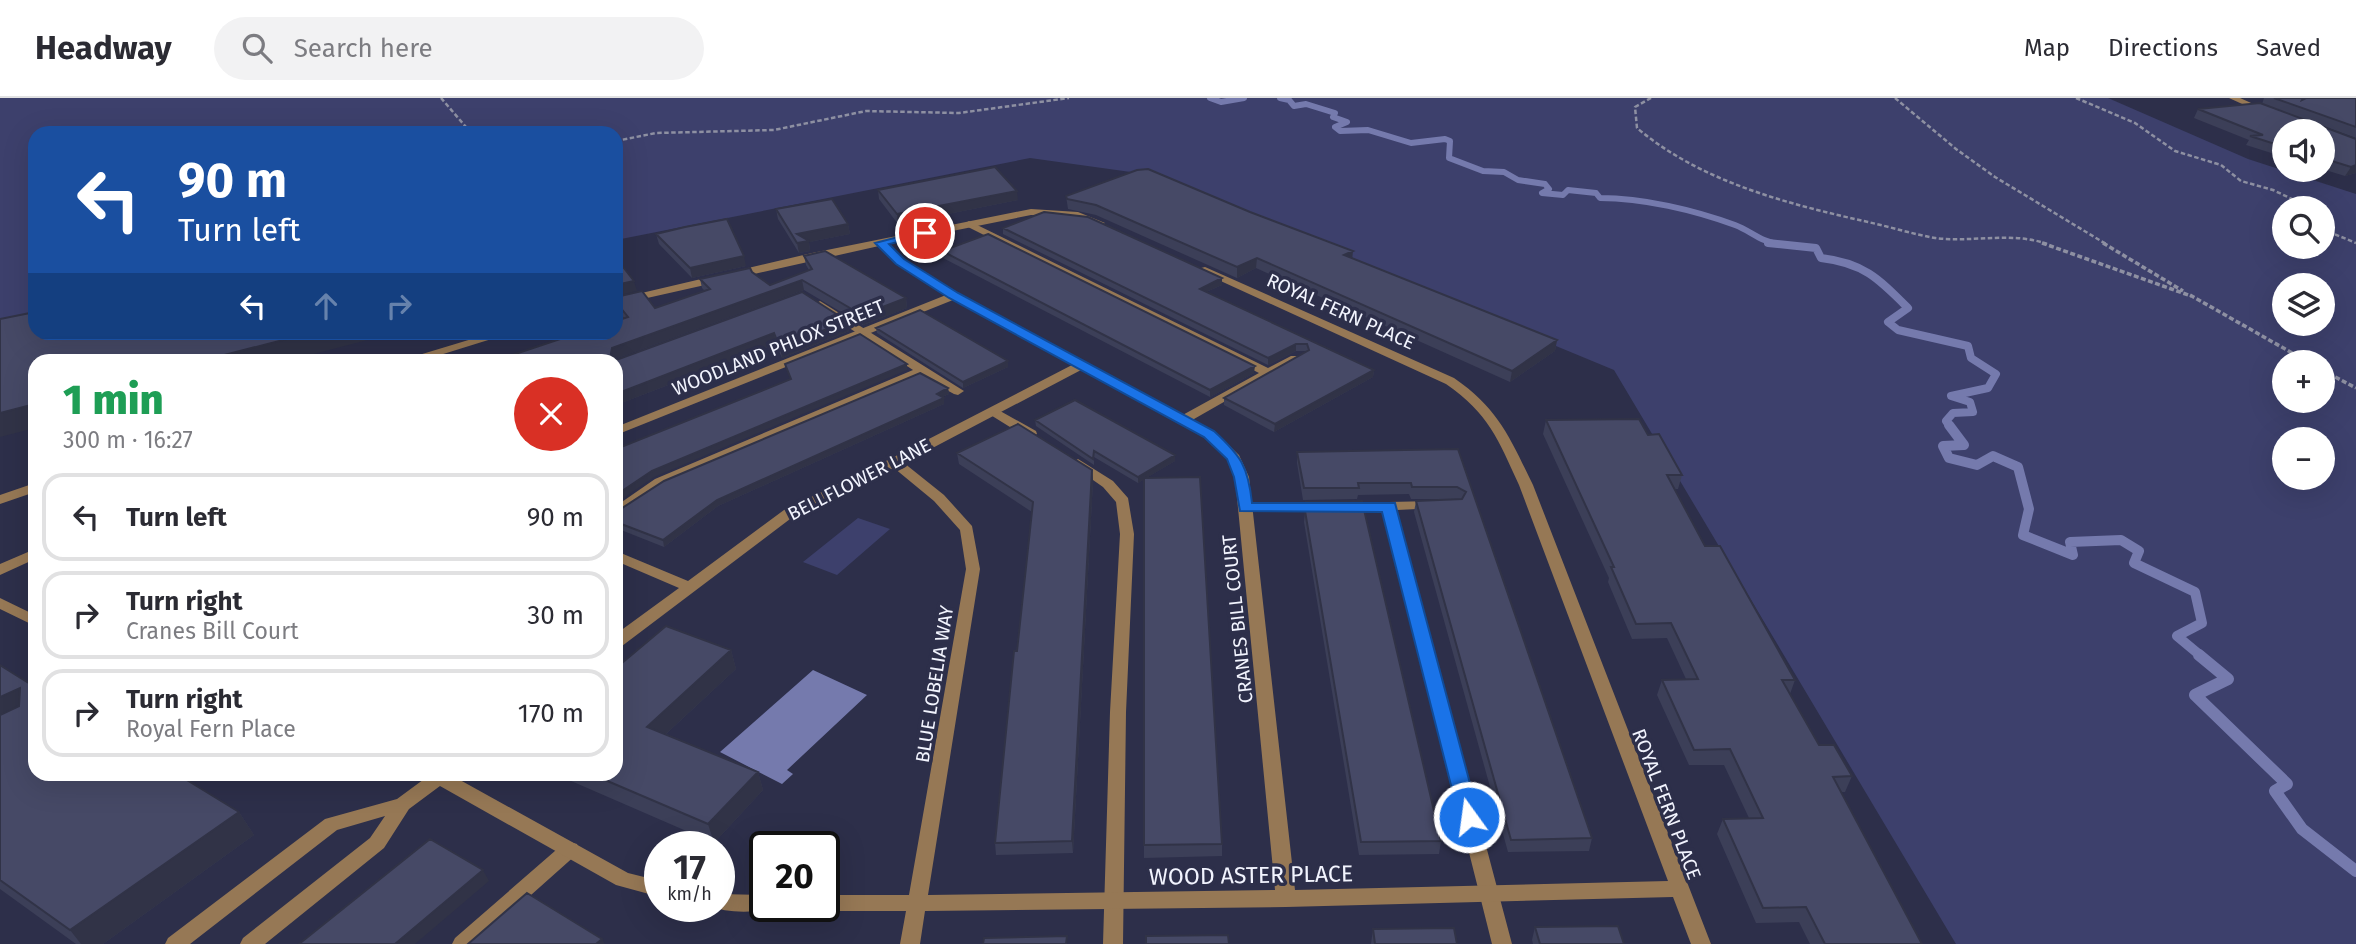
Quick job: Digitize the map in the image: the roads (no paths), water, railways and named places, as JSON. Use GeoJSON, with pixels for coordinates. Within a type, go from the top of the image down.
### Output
{"type":"FeatureCollection","features":[{"type":"Feature","properties":{"kind":"street"},"geometry":{"type":"LineString","coordinates":[[2233,98],[2277,116]]}},
{"type":"Feature","properties":{"kind":"street"},"geometry":{"type":"LineString","coordinates":[[623,300],[1031,212],[1079,215],[1116,230]]}},
{"type":"Feature","properties":{"kind":"street"},"geometry":{"type":"LineString","coordinates":[[969,224],[1269,373]]}},
{"type":"Feature","properties":{"kind":"street","name":"CRANES BILL COURT"},"geometry":{"type":"LineString","coordinates":[[881,243],[900,261],[954,296],[1209,434],[1234,458],[1242,477],[1286,899]]}},
{"type":"Feature","properties":{"kind":"street","name":"ROYAL FERN PLACE"},"geometry":{"type":"LineString","coordinates":[[1190,264],[1450,381],[1476,398],[1492,415],[1525,485],[1701,944]]}},
{"type":"Feature","properties":{"kind":"street"},"geometry":{"type":"LineString","coordinates":[[805,295],[922,371],[958,391]]}},
{"type":"Feature","properties":{"kind":"street","name":"WOODLAND PHLOX STREET"},"geometry":{"type":"LineString","coordinates":[[623,428],[954,296]]}},
{"type":"Feature","properties":{"kind":"street"},"geometry":{"type":"LineString","coordinates":[[434,354],[482,340]]}},
{"type":"Feature","properties":{"kind":"street"},"geometry":{"type":"LineString","coordinates":[[1183,420],[1301,355]]}},
{"type":"Feature","properties":{"kind":"street","name":"BELLFLOWER LANE"},"geometry":{"type":"LineString","coordinates":[[623,637],[789,513],[895,462],[1083,364]]}},
{"type":"Feature","properties":{"kind":"street"},"geometry":{"type":"LineString","coordinates":[[623,507],[660,482],[922,371]]}},
{"type":"Feature","properties":{"kind":"street"},"geometry":{"type":"LineString","coordinates":[[993,411],[1047,444]]}},
{"type":"Feature","properties":{"kind":"street"},"geometry":{"type":"LineString","coordinates":[[1069,458],[1108,484],[1123,501],[1127,534],[1118,712],[1112,944]]}},
{"type":"Feature","properties":{"kind":"street","name":"BLUE LOBELIA WAY"},"geometry":{"type":"LineString","coordinates":[[895,462],[939,498],[967,529],[973,569],[910,944]]}},
{"type":"Feature","properties":{"kind":"street"},"geometry":{"type":"LineString","coordinates":[[0,500],[28,489]]}},
{"type":"Feature","properties":{"kind":"street"},"geometry":{"type":"LineString","coordinates":[[1245,508],[1442,505]]}},
{"type":"Feature","properties":{"kind":"street"},"geometry":{"type":"LineString","coordinates":[[1389,507],[1502,944]]}},
{"type":"Feature","properties":{"kind":"street"},"geometry":{"type":"LineString","coordinates":[[0,570],[28,556]]}},
{"type":"Feature","properties":{"kind":"street"},"geometry":{"type":"LineString","coordinates":[[623,559],[690,587]]}},
{"type":"Feature","properties":{"kind":"street"},"geometry":{"type":"LineString","coordinates":[[0,603],[28,617]]}},
{"type":"Feature","properties":{"kind":"street"},"geometry":{"type":"LineString","coordinates":[[250,944],[377,843],[403,804],[431,781]]}},
{"type":"Feature","properties":{"kind":"street"},"geometry":{"type":"LineString","coordinates":[[449,781],[623,879],[644,885]]}},
{"type":"Feature","properties":{"kind":"street"},"geometry":{"type":"LineString","coordinates":[[175,944],[331,824],[403,804]]}},
{"type":"Feature","properties":{"kind":"street"},"geometry":{"type":"LineString","coordinates":[[462,944],[570,849]]}},
{"type":"Feature","properties":{"kind":"street","name":"WOOD ASTER PLACE"},"geometry":{"type":"LineString","coordinates":[[840,903],[1114,902],[1679,889]]}},
{"type":"Feature","properties":{"kind":"waterway"},"geometry":{"type":"LineString","coordinates":[[1210,98],[1221,102],[1244,98]]}},
{"type":"Feature","properties":{"kind":"waterway"},"geometry":{"type":"LineString","coordinates":[[1280,98],[1289,100],[1294,106],[1306,104],[1335,113],[1333,117],[1347,122],[1335,127],[1340,131],[1368,130],[1411,143],[1445,139],[1450,141],[1449,158],[1483,171],[1504,172],[1518,180],[1545,184],[1549,189],[1542,193],[1563,195],[1568,190],[1596,193],[1600,198],[1668,206],[1741,227],[1767,241],[1779,244]]}},
{"type":"Feature","properties":{"kind":"waterway"},"geometry":{"type":"LineString","coordinates":[[1768,243],[1816,248],[1821,258],[1860,268],[1908,308],[1888,322],[1898,330],[1968,346],[1971,358],[1996,374],[1988,388],[1951,396],[1970,402],[1973,412],[1953,413],[1946,421],[1950,427]]}},
{"type":"Feature","properties":{"kind":"waterway"},"geometry":{"type":"LineString","coordinates":[[1949,425],[1964,445],[1943,446],[1949,458],[1977,465],[1993,456],[2018,467],[2029,509],[2023,535],[2073,555],[2070,542],[2121,540],[2139,551],[2134,563],[2195,592],[2202,623],[2177,636],[2201,656]]}},
{"type":"Feature","properties":{"kind":"waterway"},"geometry":{"type":"LineString","coordinates":[[2199,655],[2228,679],[2195,695],[2287,784],[2275,791],[2302,829],[2356,871]]}}]}
